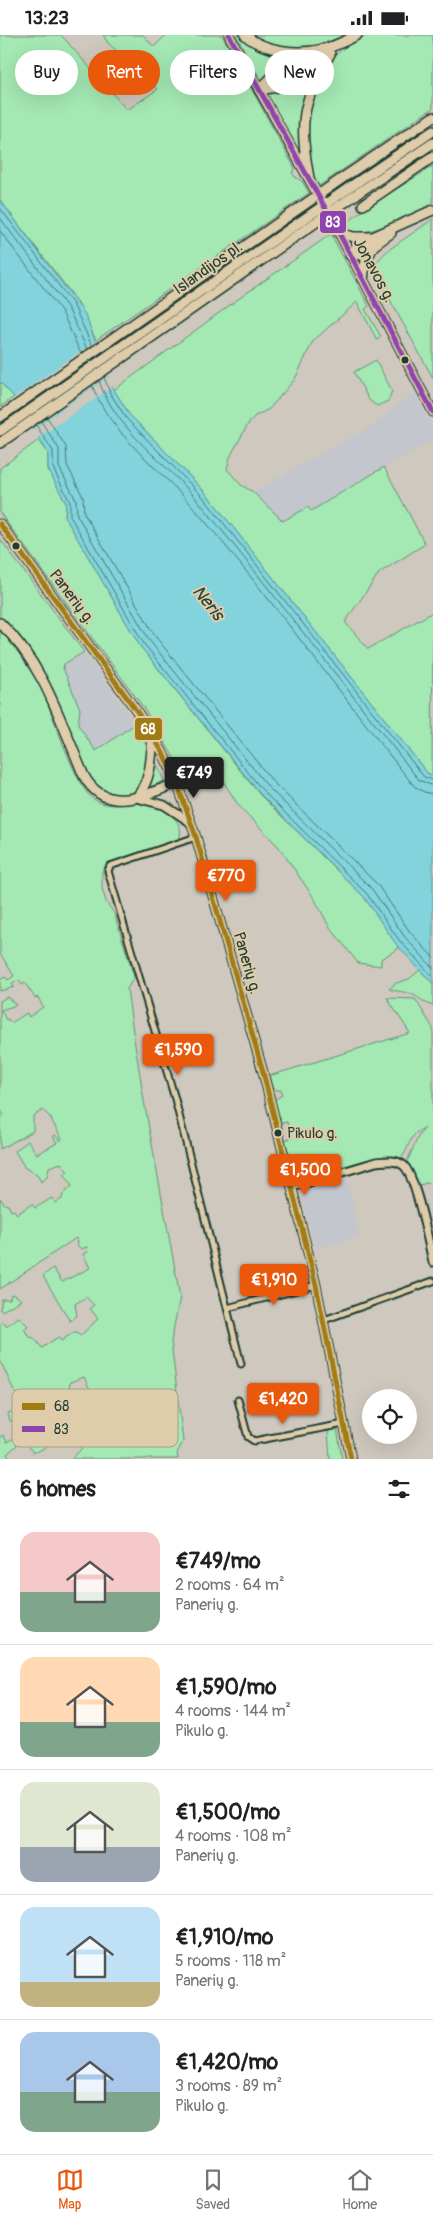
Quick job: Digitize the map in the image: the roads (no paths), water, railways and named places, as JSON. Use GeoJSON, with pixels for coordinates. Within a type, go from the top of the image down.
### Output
{"type":"FeatureCollection","features":[{"type":"Feature","properties":{"kind":"highway"},"geometry":{"type":"LineString","coordinates":[[245,35],[268,48],[284,50]]}},
{"type":"Feature","properties":{"kind":"highway"},"geometry":{"type":"LineString","coordinates":[[329,50],[357,35]]}},
{"type":"Feature","properties":{"kind":"highway"},"geometry":{"type":"LineString","coordinates":[[259,90],[265,89]]}},
{"type":"Feature","properties":{"kind":"highway"},"geometry":{"type":"LineString","coordinates":[[309,95],[302,129],[303,148],[309,179]]}},
{"type":"Feature","properties":{"kind":"highway"},"geometry":{"type":"LineString","coordinates":[[0,417],[433,117]]}},
{"type":"Feature","properties":{"kind":"highway","name":"Islandijos pl."},"geometry":{"type":"LineString","coordinates":[[0,431],[183,309],[356,189],[433,131]]}},
{"type":"Feature","properties":{"kind":"highway","name":"Islandijos pl."},"geometry":{"type":"LineString","coordinates":[[356,189],[433,143]]}},
{"type":"Feature","properties":{"kind":"highway"},"geometry":{"type":"LineString","coordinates":[[363,205],[433,157]]}},
{"type":"Feature","properties":{"kind":"highway"},"geometry":{"type":"LineString","coordinates":[[350,255],[357,246],[372,237],[402,226],[433,210]]}},
{"type":"Feature","properties":{"kind":"highway"},"geometry":{"type":"LineString","coordinates":[[350,255],[362,254],[402,226]]}},
{"type":"Feature","properties":{"kind":"highway"},"geometry":{"type":"LineString","coordinates":[[339,233],[354,237],[372,237]]}},
{"type":"Feature","properties":{"kind":"highway"},"geometry":{"type":"LineString","coordinates":[[363,279],[366,260],[372,248]]}},
{"type":"Feature","properties":{"kind":"highway","name":"Islandijos pl."},"geometry":{"type":"LineString","coordinates":[[0,443],[183,309]]}},
{"type":"Feature","properties":{"kind":"highway"},"geometry":{"type":"LineString","coordinates":[[0,623],[19,643],[37,669],[90,785],[101,795],[122,800],[137,797],[177,783]]}},
{"type":"Feature","properties":{"kind":"highway"},"geometry":{"type":"LineString","coordinates":[[137,797],[144,788],[150,774],[153,735]]}},
{"type":"Feature","properties":{"kind":"main road"},"geometry":{"type":"LineString","coordinates":[[229,35],[259,90]]}},
{"type":"Feature","properties":{"kind":"main road","name":"Jonavos g."},"geometry":{"type":"LineString","coordinates":[[259,90],[339,233],[433,412]]}},
{"type":"Feature","properties":{"kind":"main road","name":"Panerių g."},"geometry":{"type":"LineString","coordinates":[[0,524],[96,653],[153,735],[177,783],[196,837],[246,1010],[292,1187],[324,1320],[351,1459]]}},
{"type":"Feature","properties":{"kind":"main road"},"geometry":{"type":"LineString","coordinates":[[137,797],[164,805],[191,823]]}},
{"type":"Feature","properties":{"kind":"main road"},"geometry":{"type":"LineString","coordinates":[[292,1187],[376,1162],[388,1161],[403,1165],[411,1177],[433,1262]]}},
{"type":"Feature","properties":{"kind":"street"},"geometry":{"type":"LineString","coordinates":[[196,837],[110,866],[108,871],[175,1099],[241,1364]]}},
{"type":"Feature","properties":{"kind":"street"},"geometry":{"type":"LineString","coordinates":[[324,1320],[433,1281]]}},
{"type":"Feature","properties":{"kind":"street"},"geometry":{"type":"LineString","coordinates":[[227,1308],[316,1285]]}},
{"type":"Feature","properties":{"kind":"street"},"geometry":{"type":"LineString","coordinates":[[238,1400],[248,1437],[254,1441],[344,1423]]}},
{"type":"Feature","properties":{"kind":"water","name":"Neris"},"geometry":{"type":"Polygon","coordinates":[[[0,200],[85,314],[114,390],[129,414],[206,493],[428,774],[433,775],[433,984],[396,944],[364,897],[261,795],[140,646],[65,517],[66,503],[48,469],[48,453],[14,397],[0,382],[0,200]]]}},
{"type":"Feature","properties":{"kind":"place","name":"Pikulo g."},"geometry":{"type":"Point","coordinates":[278,1133]}}]}
